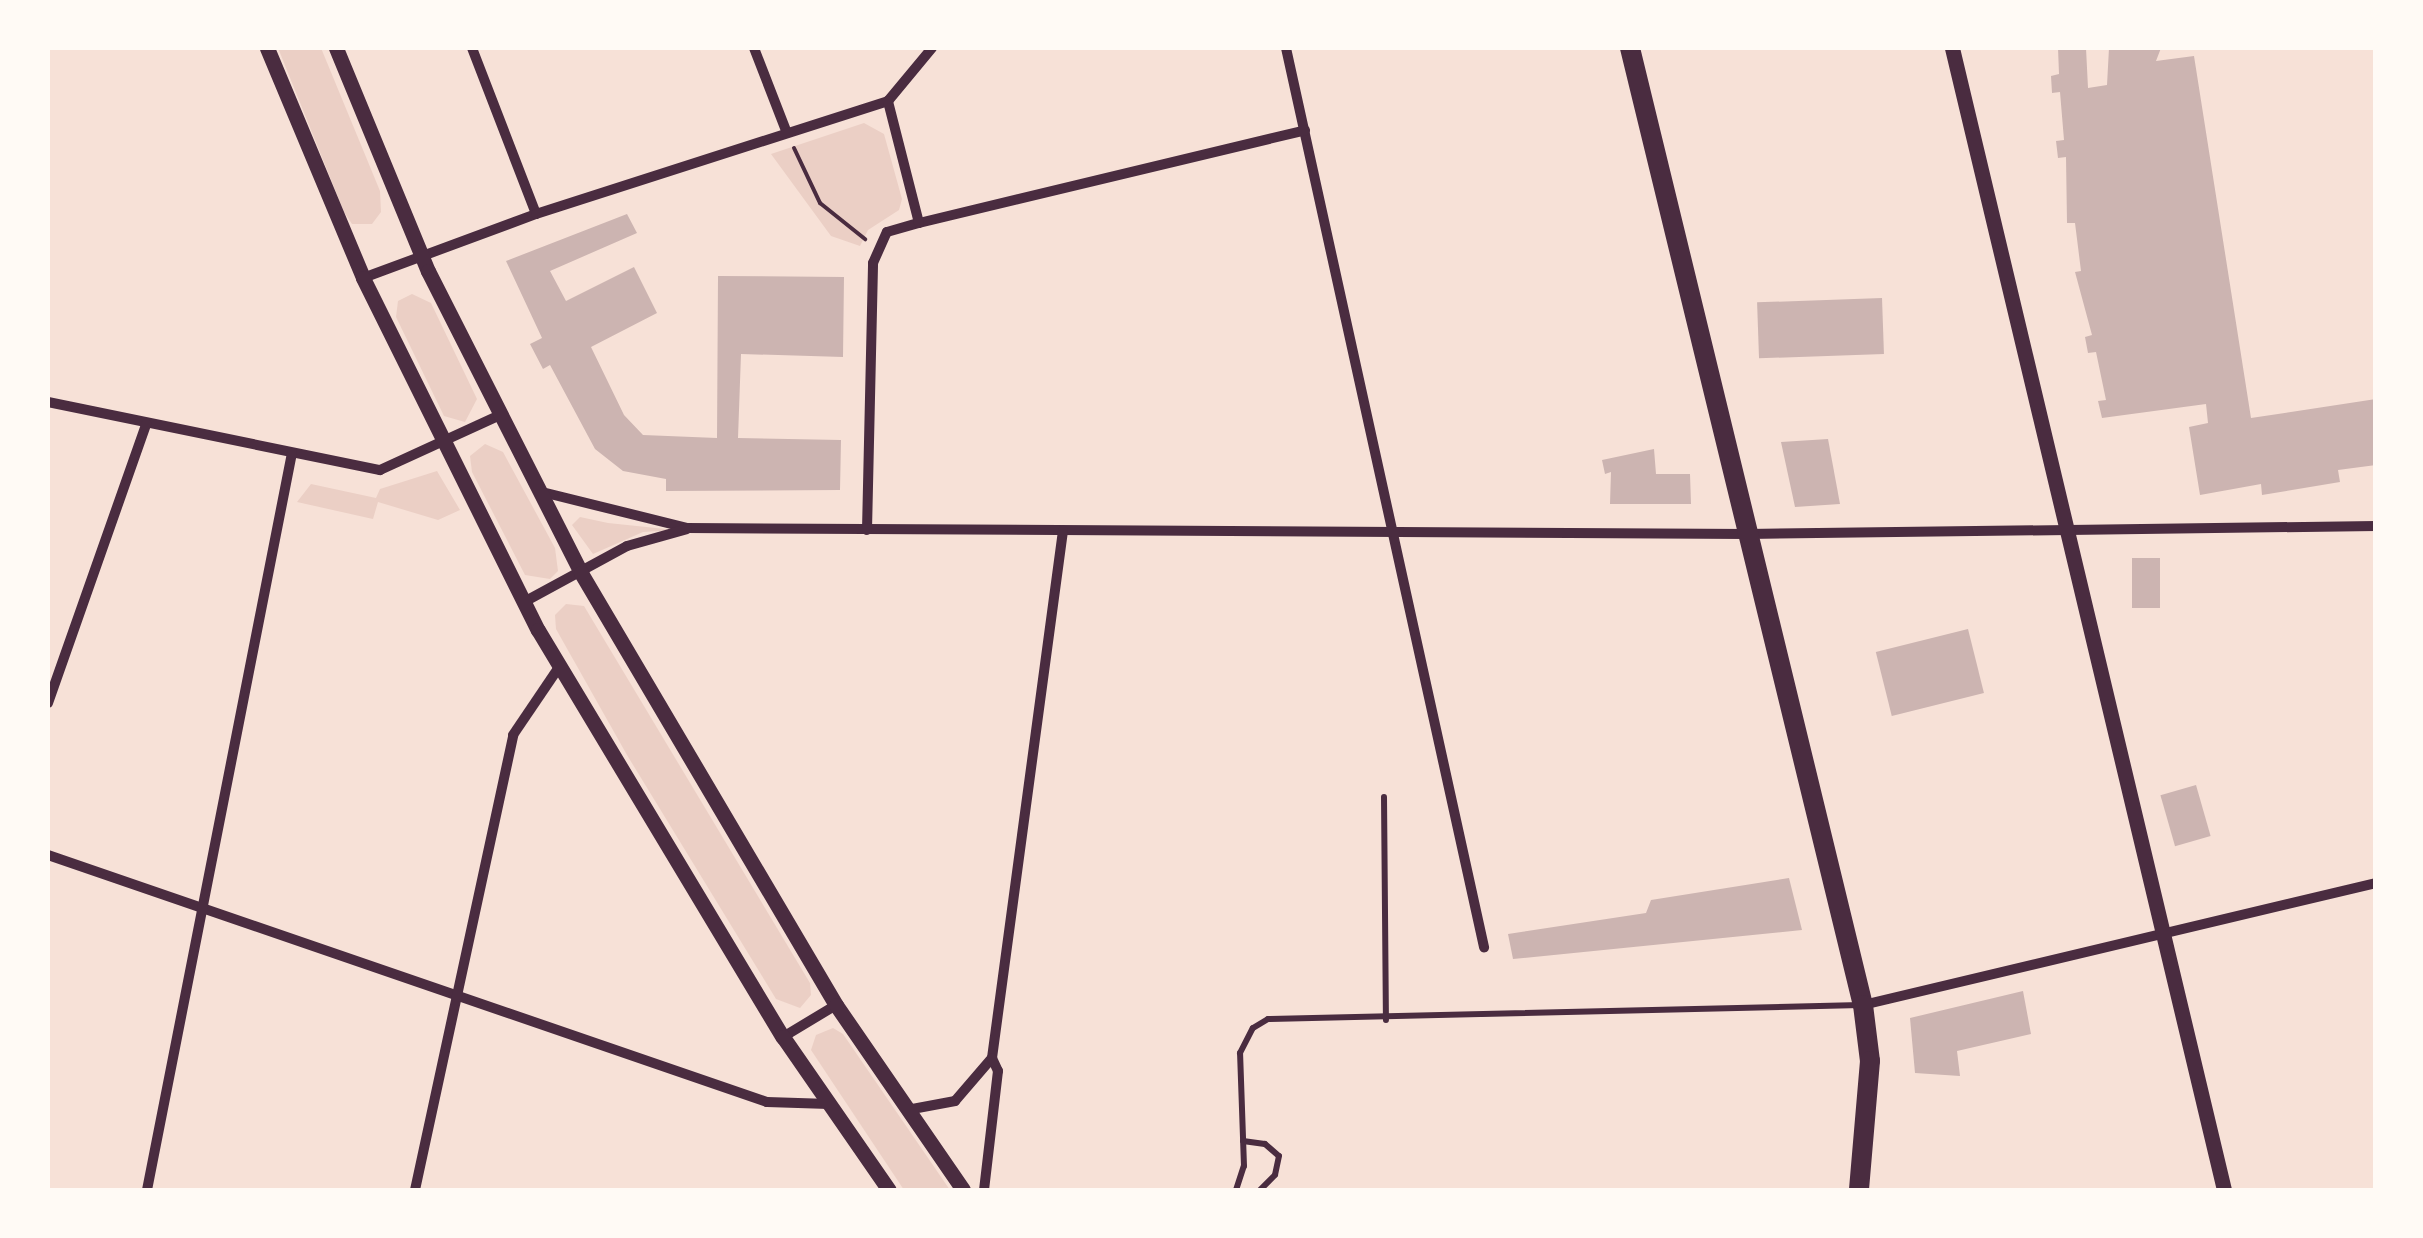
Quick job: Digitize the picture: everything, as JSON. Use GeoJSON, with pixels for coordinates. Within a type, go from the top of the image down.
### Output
{"type":"FeatureCollection","features":[{"type":"Feature","properties":{"kind":"main road"},"geometry":{"type":"LineString","coordinates":[[1630,48],[1863,1006],[1870,1062],[1859,1190]]}},
{"type":"Feature","properties":{"kind":"street"},"geometry":{"type":"LineString","coordinates":[[266,48],[363,278],[442,444],[524,602],[783,1037],[889,1190]]}},
{"type":"Feature","properties":{"kind":"street"},"geometry":{"type":"LineString","coordinates":[[336,48],[421,255],[498,416],[581,573],[836,1005],[963,1190]]}},
{"type":"Feature","properties":{"kind":"street"},"geometry":{"type":"LineString","coordinates":[[472,48],[536,214]]}},
{"type":"Feature","properties":{"kind":"street"},"geometry":{"type":"LineString","coordinates":[[754,48],[787,133]]}},
{"type":"Feature","properties":{"kind":"street"},"geometry":{"type":"LineString","coordinates":[[363,278],[536,214],[888,102],[932,48]]}},
{"type":"Feature","properties":{"kind":"street"},"geometry":{"type":"LineString","coordinates":[[1286,48],[1398,532],[1484,947]]}},
{"type":"Feature","properties":{"kind":"street"},"geometry":{"type":"LineString","coordinates":[[1952,48],[2063,528],[2224,1190]]}},
{"type":"Feature","properties":{"kind":"street"},"geometry":{"type":"LineString","coordinates":[[888,102],[920,223]]}},
{"type":"Feature","properties":{"kind":"street"},"geometry":{"type":"LineString","coordinates":[[867,530],[875,250],[892,229],[1305,130]]}},
{"type":"Feature","properties":{"kind":"street"},"geometry":{"type":"LineString","coordinates":[[48,402],[380,470],[498,416]]}},
{"type":"Feature","properties":{"kind":"street"},"geometry":{"type":"LineString","coordinates":[[48,703],[146,424]]}},
{"type":"Feature","properties":{"kind":"street"},"geometry":{"type":"LineString","coordinates":[[147,1190],[292,454]]}},
{"type":"Feature","properties":{"kind":"street"},"geometry":{"type":"LineString","coordinates":[[538,491],[688,528],[1748,534],[2376,526]]}},
{"type":"Feature","properties":{"kind":"street"},"geometry":{"type":"LineString","coordinates":[[524,602],[627,546],[688,528]]}},
{"type":"Feature","properties":{"kind":"street"},"geometry":{"type":"LineString","coordinates":[[984,1190],[998,1071],[992,1058],[1063,530]]}},
{"type":"Feature","properties":{"kind":"street"},"geometry":{"type":"LineString","coordinates":[[415,1190],[513,735],[559,666]]}},
{"type":"Feature","properties":{"kind":"street"},"geometry":{"type":"LineString","coordinates":[[48,855],[458,992],[767,1102],[829,1104]]}},
{"type":"Feature","properties":{"kind":"street"},"geometry":{"type":"LineString","coordinates":[[1863,1006],[2376,883]]}},
{"type":"Feature","properties":{"kind":"street"},"geometry":{"type":"LineString","coordinates":[[783,1037],[836,1005]]}},
{"type":"Feature","properties":{"kind":"street"},"geometry":{"type":"LineString","coordinates":[[906,1110],[955,1100],[992,1058]]}},
{"type":"Feature","properties":{"kind":"lane"},"geometry":{"type":"LineString","coordinates":[[1384,797],[1386,1020]]}},
{"type":"Feature","properties":{"kind":"lane"},"geometry":{"type":"LineString","coordinates":[[1236,1190],[1244,1142],[1240,1052],[1253,1028],[1268,1019],[1386,1020],[1863,1006]]}},
{"type":"Feature","properties":{"kind":"lane"},"geometry":{"type":"LineString","coordinates":[[1244,1142],[1265,1144],[1279,1156],[1274,1175],[1260,1190]]}},
{"type":"Feature","properties":{"kind":"path"},"geometry":{"type":"LineString","coordinates":[[787,133],[820,203],[875,250]]}},
{"type":"Feature","properties":{"kind":"shaded area"},"geometry":{"type":"Polygon","coordinates":[[[278,48],[321,48],[380,191],[381,212],[372,224],[352,224],[344,212],[278,48]]]}},
{"type":"Feature","properties":{"kind":"shaded area"},"geometry":{"type":"Polygon","coordinates":[[[864,123],[884,134],[902,199],[899,210],[868,230],[860,246],[831,236],[771,154],[864,123]]]}},
{"type":"Feature","properties":{"kind":"shaded area"},"geometry":{"type":"Polygon","coordinates":[[[412,294],[431,303],[477,399],[465,422],[444,416],[396,317],[398,301],[412,294]]]}},
{"type":"Feature","properties":{"kind":"shaded area"},"geometry":{"type":"Polygon","coordinates":[[[485,444],[503,452],[555,548],[558,571],[550,579],[525,575],[472,472],[470,456],[485,444]]]}},
{"type":"Feature","properties":{"kind":"shaded area"},"geometry":{"type":"Polygon","coordinates":[[[437,471],[460,510],[438,520],[378,502],[373,519],[297,502],[311,484],[376,498],[380,489],[437,471]]]}},
{"type":"Feature","properties":{"kind":"shaded area"},"geometry":{"type":"Polygon","coordinates":[[[580,517],[675,530],[643,532],[593,554],[572,525],[580,517]]]}},
{"type":"Feature","properties":{"kind":"shaded area"},"geometry":{"type":"Polygon","coordinates":[[[566,604],[584,606],[810,983],[811,995],[800,1008],[776,999],[627,755],[556,629],[555,615],[566,604]]]}},
{"type":"Feature","properties":{"kind":"shaded area"},"geometry":{"type":"Polygon","coordinates":[[[833,1028],[843,1034],[950,1190],[904,1190],[811,1050],[816,1035],[833,1028]]]}},
{"type":"Feature","properties":{"kind":"building"},"geometry":{"type":"Polygon","coordinates":[[[2058,48],[2086,48],[2088,88],[2107,85],[2109,48],[2161,48],[2156,61],[2194,56],[2251,418],[2376,399],[2376,465],[2338,470],[2340,482],[2262,495],[2261,484],[2200,495],[2189,427],[2208,423],[2206,404],[2102,418],[2098,401],[2106,400],[2096,352],[2088,353],[2085,337],[2092,335],[2075,272],[2081,271],[2075,223],[2067,223],[2066,157],[2058,158],[2056,141],[2064,140],[2060,92],[2052,93],[2051,76],[2059,74],[2058,48]]]}},
{"type":"Feature","properties":{"kind":"building"},"geometry":{"type":"Polygon","coordinates":[[[627,214],[637,233],[550,271],[566,301],[634,267],[657,313],[591,347],[624,415],[643,435],[717,438],[718,276],[844,277],[843,357],[741,354],[738,438],[841,440],[840,490],[666,491],[666,479],[623,471],[595,449],[550,365],[543,369],[530,344],[542,338],[506,261],[627,214]]]}},
{"type":"Feature","properties":{"kind":"building"},"geometry":{"type":"Polygon","coordinates":[[[1882,298],[1884,354],[1759,358],[1757,302],[1882,298]]]}},
{"type":"Feature","properties":{"kind":"building"},"geometry":{"type":"Polygon","coordinates":[[[1828,439],[1840,504],[1795,507],[1781,442],[1828,439]]]}},
{"type":"Feature","properties":{"kind":"building"},"geometry":{"type":"Polygon","coordinates":[[[1654,449],[1656,474],[1690,474],[1691,504],[1610,504],[1611,472],[1605,474],[1602,460],[1654,449]]]}},
{"type":"Feature","properties":{"kind":"building"},"geometry":{"type":"Polygon","coordinates":[[[2132,558],[2160,558],[2160,608],[2132,608],[2132,558]]]}},
{"type":"Feature","properties":{"kind":"building"},"geometry":{"type":"Polygon","coordinates":[[[1968,629],[1984,693],[1892,716],[1876,652],[1968,629]]]}},
{"type":"Feature","properties":{"kind":"building"},"geometry":{"type":"Polygon","coordinates":[[[2196,785],[2211,836],[2175,846],[2160,795],[2196,785]]]}},
{"type":"Feature","properties":{"kind":"building"},"geometry":{"type":"Polygon","coordinates":[[[1789,878],[1802,930],[1513,959],[1508,934],[1646,913],[1651,900],[1789,878]]]}},
{"type":"Feature","properties":{"kind":"building"},"geometry":{"type":"Polygon","coordinates":[[[2023,991],[2031,1034],[1957,1051],[1960,1076],[1915,1073],[1910,1018],[2023,991]]]}}]}
